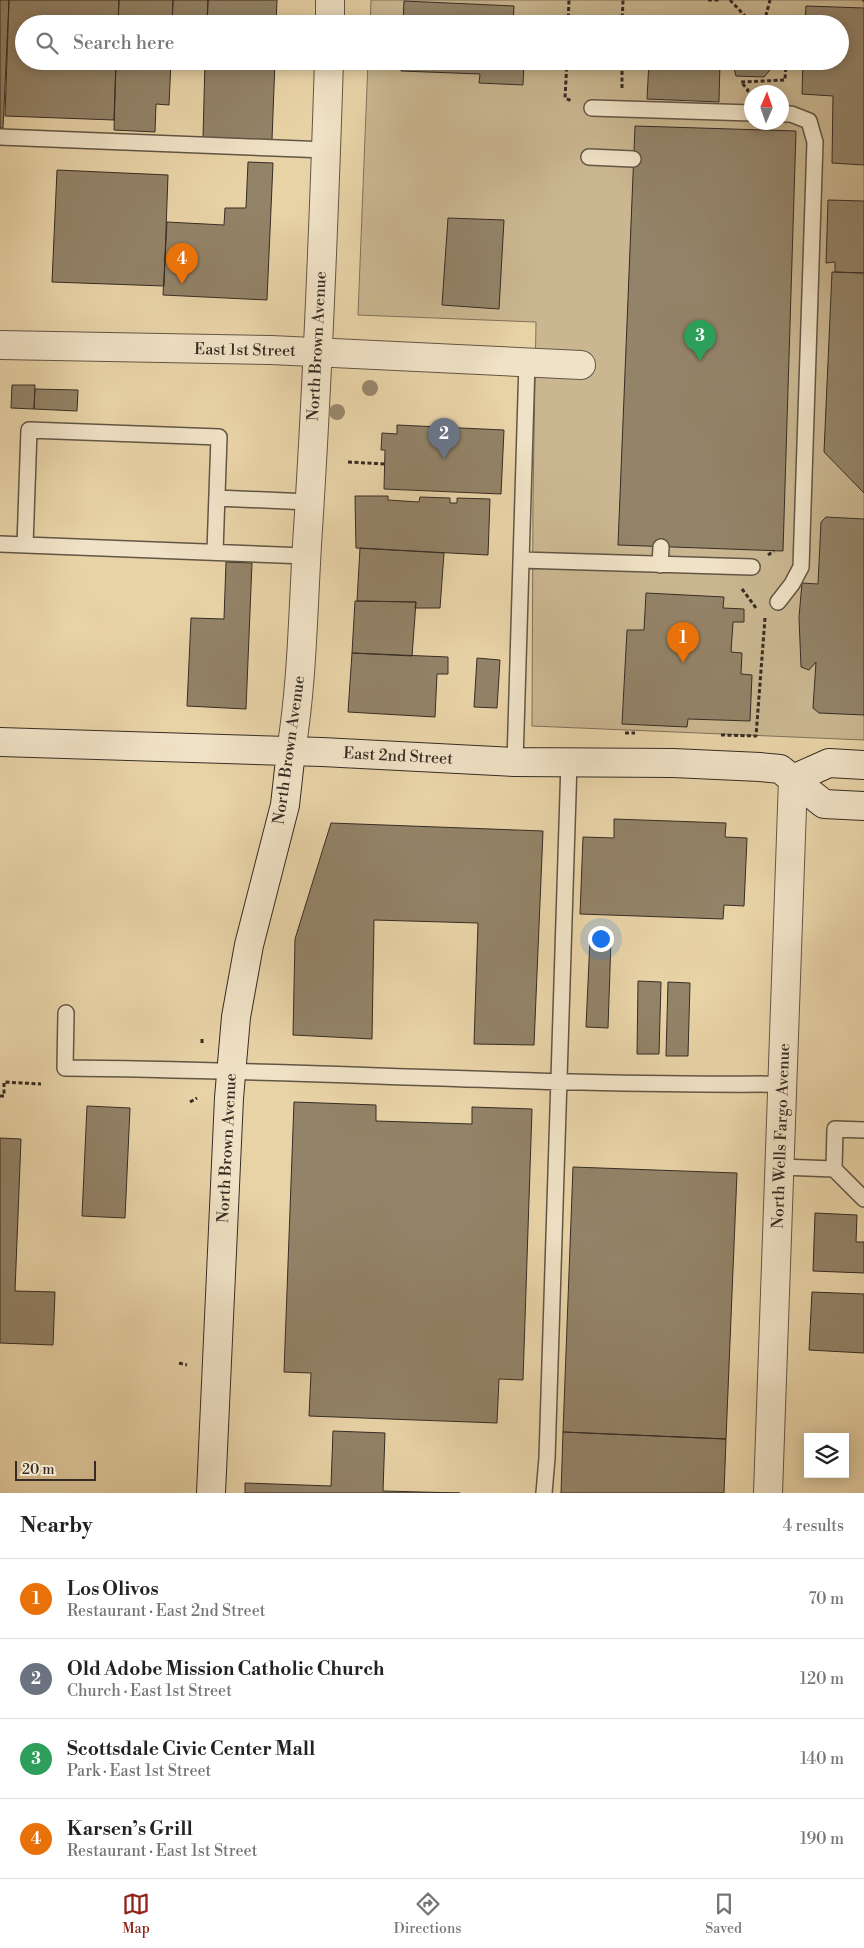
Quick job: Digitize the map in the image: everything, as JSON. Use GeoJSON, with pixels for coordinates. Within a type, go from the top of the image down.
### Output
{"type":"FeatureCollection","features":[{"type":"Feature","properties":{"kind":"street"},"geometry":{"type":"LineString","coordinates":[[330,0],[330,15]]}},
{"type":"Feature","properties":{"kind":"street","name":"North Brown Avenue"},"geometry":{"type":"LineString","coordinates":[[211,1493],[231,1071],[236,1017],[249,945],[285,804],[297,715],[317,352],[329,70]]}},
{"type":"Feature","properties":{"kind":"street","name":"East 1st Street"},"geometry":{"type":"LineString","coordinates":[[0,345],[317,352],[581,365]]}},
{"type":"Feature","properties":{"kind":"street","name":"East 2nd Street"},"geometry":{"type":"LineString","coordinates":[[0,742],[291,751],[515,762],[673,762],[760,767],[780,769],[824,804],[864,806]]}},
{"type":"Feature","properties":{"kind":"street"},"geometry":{"type":"LineString","coordinates":[[793,779],[829,763],[864,765]]}},
{"type":"Feature","properties":{"kind":"street","name":"North Wells Fargo Avenue"},"geometry":{"type":"LineString","coordinates":[[768,1493],[781,1167],[793,779]]}},
{"type":"Feature","properties":{"kind":"lane"},"geometry":{"type":"LineString","coordinates":[[592,108],[744,113]]}},
{"type":"Feature","properties":{"kind":"lane"},"geometry":{"type":"LineString","coordinates":[[778,602],[792,584],[801,567],[815,142],[809,121],[789,114]]}},
{"type":"Feature","properties":{"kind":"lane"},"geometry":{"type":"LineString","coordinates":[[0,137],[326,150]]}},
{"type":"Feature","properties":{"kind":"lane"},"geometry":{"type":"LineString","coordinates":[[590,157],[633,159]]}},
{"type":"Feature","properties":{"kind":"lane"},"geometry":{"type":"LineString","coordinates":[[515,762],[527,362]]}},
{"type":"Feature","properties":{"kind":"lane"},"geometry":{"type":"LineString","coordinates":[[25,545],[29,430],[219,437],[215,552]]}},
{"type":"Feature","properties":{"kind":"lane"},"geometry":{"type":"LineString","coordinates":[[217,498],[309,502]]}},
{"type":"Feature","properties":{"kind":"lane"},"geometry":{"type":"LineString","coordinates":[[0,544],[306,556]]}},
{"type":"Feature","properties":{"kind":"lane"},"geometry":{"type":"LineString","coordinates":[[660,564],[661,547]]}},
{"type":"Feature","properties":{"kind":"lane"},"geometry":{"type":"LineString","coordinates":[[521,560],[752,567]]}},
{"type":"Feature","properties":{"kind":"lane"},"geometry":{"type":"LineString","coordinates":[[544,1493],[569,762]]}},
{"type":"Feature","properties":{"kind":"lane"},"geometry":{"type":"LineString","coordinates":[[66,1013],[65,1068],[231,1071],[559,1083],[783,1084]]}},
{"type":"Feature","properties":{"kind":"lane"},"geometry":{"type":"LineString","coordinates":[[834,1169],[835,1129],[864,1130]]}},
{"type":"Feature","properties":{"kind":"lane"},"geometry":{"type":"LineString","coordinates":[[781,1167],[834,1169],[864,1199]]}},
{"type":"Feature","properties":{"kind":"path"},"geometry":{"type":"LineString","coordinates":[[568,15],[569,0]]}},
{"type":"Feature","properties":{"kind":"path"},"geometry":{"type":"LineString","coordinates":[[622,15],[623,0]]}},
{"type":"Feature","properties":{"kind":"path"},"geometry":{"type":"LineString","coordinates":[[708,0],[721,0]]}},
{"type":"Feature","properties":{"kind":"path"},"geometry":{"type":"LineString","coordinates":[[730,0],[743,15]]}},
{"type":"Feature","properties":{"kind":"path"},"geometry":{"type":"LineString","coordinates":[[766,15],[770,0]]}},
{"type":"Feature","properties":{"kind":"path"},"geometry":{"type":"LineString","coordinates":[[567,70],[565,98],[592,108]]}},
{"type":"Feature","properties":{"kind":"path"},"geometry":{"type":"LineString","coordinates":[[622,70],[622,109]]}},
{"type":"Feature","properties":{"kind":"path"},"geometry":{"type":"LineString","coordinates":[[744,85],[742,82],[785,80],[786,70]]}},
{"type":"Feature","properties":{"kind":"path"},"geometry":{"type":"LineString","coordinates":[[348,462],[385,464]]}},
{"type":"Feature","properties":{"kind":"path"},"geometry":{"type":"LineString","coordinates":[[719,735],[756,736],[766,619],[735,579],[774,551]]}},
{"type":"Feature","properties":{"kind":"path"},"geometry":{"type":"LineString","coordinates":[[625,733],[644,733]]}},
{"type":"Feature","properties":{"kind":"path"},"geometry":{"type":"LineString","coordinates":[[0,1096],[4,1096],[4,1082],[41,1084]]}},
{"type":"Feature","properties":{"kind":"path"},"geometry":{"type":"LineString","coordinates":[[190,1102],[197,1098]]}},
{"type":"Feature","properties":{"kind":"path"},"geometry":{"type":"LineString","coordinates":[[179,1362],[187,1365]]}},
{"type":"Feature","properties":{"kind":"shaded area"},"geometry":{"type":"Polygon","coordinates":[[[371,0],[864,0],[864,740],[532,726],[536,322],[358,315],[368,70],[849,70],[849,15],[370,15],[371,0]]]}},
{"type":"Feature","properties":{"kind":"building"},"geometry":{"type":"Polygon","coordinates":[[[0,0],[9,0],[3,128],[0,128],[0,0]]]}},
{"type":"Feature","properties":{"kind":"building"},"geometry":{"type":"Polygon","coordinates":[[[9,0],[119,0],[118,15],[15,15],[15,70],[116,70],[114,120],[5,116],[9,0]]]}},
{"type":"Feature","properties":{"kind":"building"},"geometry":{"type":"Polygon","coordinates":[[[119,0],[173,0],[172,15],[118,15],[119,0]]]}},
{"type":"Feature","properties":{"kind":"building"},"geometry":{"type":"Polygon","coordinates":[[[173,0],[208,0],[207,15],[172,15],[173,0]]]}},
{"type":"Feature","properties":{"kind":"building"},"geometry":{"type":"Polygon","coordinates":[[[208,0],[277,0],[276,15],[207,15],[208,0]]]}},
{"type":"Feature","properties":{"kind":"building"},"geometry":{"type":"Polygon","coordinates":[[[404,1],[514,6],[514,15],[403,15],[404,1]]]}},
{"type":"Feature","properties":{"kind":"building"},"geometry":{"type":"Polygon","coordinates":[[[806,6],[864,8],[864,165],[832,163],[833,96],[802,94],[803,70],[849,70],[849,15],[806,15],[806,6]]]}},
{"type":"Feature","properties":{"kind":"building"},"geometry":{"type":"Polygon","coordinates":[[[116,70],[171,70],[169,105],[156,104],[155,132],[114,130],[116,70]]]}},
{"type":"Feature","properties":{"kind":"building"},"geometry":{"type":"Polygon","coordinates":[[[205,70],[275,70],[272,140],[203,138],[205,70]]]}},
{"type":"Feature","properties":{"kind":"building"},"geometry":{"type":"Polygon","coordinates":[[[524,70],[523,85],[479,83],[480,74],[401,71],[524,70]]]}},
{"type":"Feature","properties":{"kind":"building"},"geometry":{"type":"Polygon","coordinates":[[[649,70],[720,70],[719,102],[647,99],[649,70]]]}},
{"type":"Feature","properties":{"kind":"building"},"geometry":{"type":"Polygon","coordinates":[[[734,70],[770,70],[764,77],[736,76],[734,70]]]}},
{"type":"Feature","properties":{"kind":"building"},"geometry":{"type":"Polygon","coordinates":[[[635,126],[796,131],[783,551],[618,545],[635,126]]]}},
{"type":"Feature","properties":{"kind":"building"},"geometry":{"type":"Polygon","coordinates":[[[248,162],[273,163],[267,300],[163,295],[167,222],[224,225],[225,208],[246,208],[248,162]]]}},
{"type":"Feature","properties":{"kind":"building"},"geometry":{"type":"Polygon","coordinates":[[[57,170],[168,175],[164,286],[52,282],[57,170]]]}},
{"type":"Feature","properties":{"kind":"building"},"geometry":{"type":"Polygon","coordinates":[[[828,200],[864,201],[864,273],[835,272],[835,262],[826,263],[828,200]]]}},
{"type":"Feature","properties":{"kind":"building"},"geometry":{"type":"Polygon","coordinates":[[[448,218],[504,220],[499,309],[442,305],[448,218]]]}},
{"type":"Feature","properties":{"kind":"building"},"geometry":{"type":"Polygon","coordinates":[[[832,272],[864,273],[864,493],[824,452],[832,272]]]}},
{"type":"Feature","properties":{"kind":"building"},"geometry":{"type":"Polygon","coordinates":[[[12,385],[35,385],[34,409],[11,408],[12,385]]]}},
{"type":"Feature","properties":{"kind":"building"},"geometry":{"type":"Polygon","coordinates":[[[35,389],[78,390],[77,411],[34,409],[35,389]]]}},
{"type":"Feature","properties":{"kind":"building"},"geometry":{"type":"Polygon","coordinates":[[[397,425],[504,430],[501,494],[384,489],[385,450],[381,450],[382,433],[397,434],[397,425]]]}},
{"type":"Feature","properties":{"kind":"building"},"geometry":{"type":"Polygon","coordinates":[[[355,496],[388,496],[388,500],[419,502],[420,497],[450,498],[450,503],[457,503],[457,498],[490,499],[488,555],[356,548],[355,496]]]}},
{"type":"Feature","properties":{"kind":"building"},"geometry":{"type":"Polygon","coordinates":[[[826,517],[864,519],[864,715],[819,713],[813,708],[816,662],[809,670],[801,667],[799,617],[802,583],[818,584],[821,522],[826,517]]]}},
{"type":"Feature","properties":{"kind":"building"},"geometry":{"type":"Polygon","coordinates":[[[360,548],[444,553],[440,608],[415,608],[416,602],[357,601],[360,548]]]}},
{"type":"Feature","properties":{"kind":"building"},"geometry":{"type":"Polygon","coordinates":[[[226,562],[252,563],[246,709],[187,706],[191,618],[224,619],[226,562]]]}},
{"type":"Feature","properties":{"kind":"building"},"geometry":{"type":"Polygon","coordinates":[[[646,593],[724,597],[723,608],[744,609],[744,622],[733,622],[731,652],[742,653],[741,674],[752,675],[750,721],[688,719],[687,727],[622,724],[627,630],[644,630],[646,593]]]}},
{"type":"Feature","properties":{"kind":"building"},"geometry":{"type":"Polygon","coordinates":[[[355,601],[416,602],[412,656],[352,653],[355,601]]]}},
{"type":"Feature","properties":{"kind":"building"},"geometry":{"type":"Polygon","coordinates":[[[352,653],[448,657],[448,674],[437,674],[435,717],[348,712],[352,653]]]}},
{"type":"Feature","properties":{"kind":"building"},"geometry":{"type":"Polygon","coordinates":[[[477,658],[500,660],[497,708],[474,707],[477,658]]]}},
{"type":"Feature","properties":{"kind":"building"},"geometry":{"type":"Polygon","coordinates":[[[614,819],[726,823],[725,837],[747,838],[744,906],[724,905],[723,919],[580,914],[583,837],[614,838],[614,819]]]}},
{"type":"Feature","properties":{"kind":"building"},"geometry":{"type":"Polygon","coordinates":[[[331,823],[543,831],[534,1045],[474,1044],[478,923],[374,920],[372,1039],[293,1035],[295,939],[331,823]]]}},
{"type":"Feature","properties":{"kind":"building"},"geometry":{"type":"Polygon","coordinates":[[[590,939],[611,940],[608,1028],[586,1027],[590,939]]]}},
{"type":"Feature","properties":{"kind":"building"},"geometry":{"type":"Polygon","coordinates":[[[638,981],[661,982],[659,1054],[637,1054],[638,981]]]}},
{"type":"Feature","properties":{"kind":"building"},"geometry":{"type":"Polygon","coordinates":[[[668,982],[690,983],[688,1056],[666,1056],[668,982]]]}},
{"type":"Feature","properties":{"kind":"building"},"geometry":{"type":"Polygon","coordinates":[[[294,1102],[376,1105],[376,1121],[472,1124],[472,1107],[532,1109],[523,1380],[499,1379],[497,1423],[309,1416],[311,1373],[284,1372],[294,1102]]]}},
{"type":"Feature","properties":{"kind":"building"},"geometry":{"type":"Polygon","coordinates":[[[87,1106],[130,1108],[125,1218],[82,1216],[87,1106]]]}},
{"type":"Feature","properties":{"kind":"building"},"geometry":{"type":"Polygon","coordinates":[[[0,1138],[21,1139],[15,1291],[55,1292],[53,1345],[0,1343],[0,1138]]]}},
{"type":"Feature","properties":{"kind":"building"},"geometry":{"type":"Polygon","coordinates":[[[573,1167],[737,1173],[726,1439],[563,1432],[573,1167]]]}},
{"type":"Feature","properties":{"kind":"building"},"geometry":{"type":"Polygon","coordinates":[[[815,1213],[857,1215],[856,1242],[864,1242],[864,1273],[813,1271],[815,1213]]]}},
{"type":"Feature","properties":{"kind":"building"},"geometry":{"type":"Polygon","coordinates":[[[812,1292],[864,1294],[864,1353],[809,1350],[812,1292]]]}},
{"type":"Feature","properties":{"kind":"building"},"geometry":{"type":"Polygon","coordinates":[[[333,1431],[385,1433],[383,1491],[460,1493],[245,1493],[245,1483],[331,1486],[333,1431]]]}},
{"type":"Feature","properties":{"kind":"building"},"geometry":{"type":"Polygon","coordinates":[[[563,1432],[726,1439],[724,1493],[561,1493],[563,1432]]]}},
{"type":"Feature","properties":{"kind":"place","name":"Karsen’s Grill"},"geometry":{"type":"Point","coordinates":[182,284]}},
{"type":"Feature","properties":{"kind":"place","name":"Scottsdale Civic Center Mall"},"geometry":{"type":"Point","coordinates":[700,361]}},
{"type":"Feature","properties":{"kind":"place","name":"Old Adobe Mission Catholic Church"},"geometry":{"type":"Point","coordinates":[444,459]}},
{"type":"Feature","properties":{"kind":"place","name":"Los Olivos"},"geometry":{"type":"Point","coordinates":[683,663]}}]}
